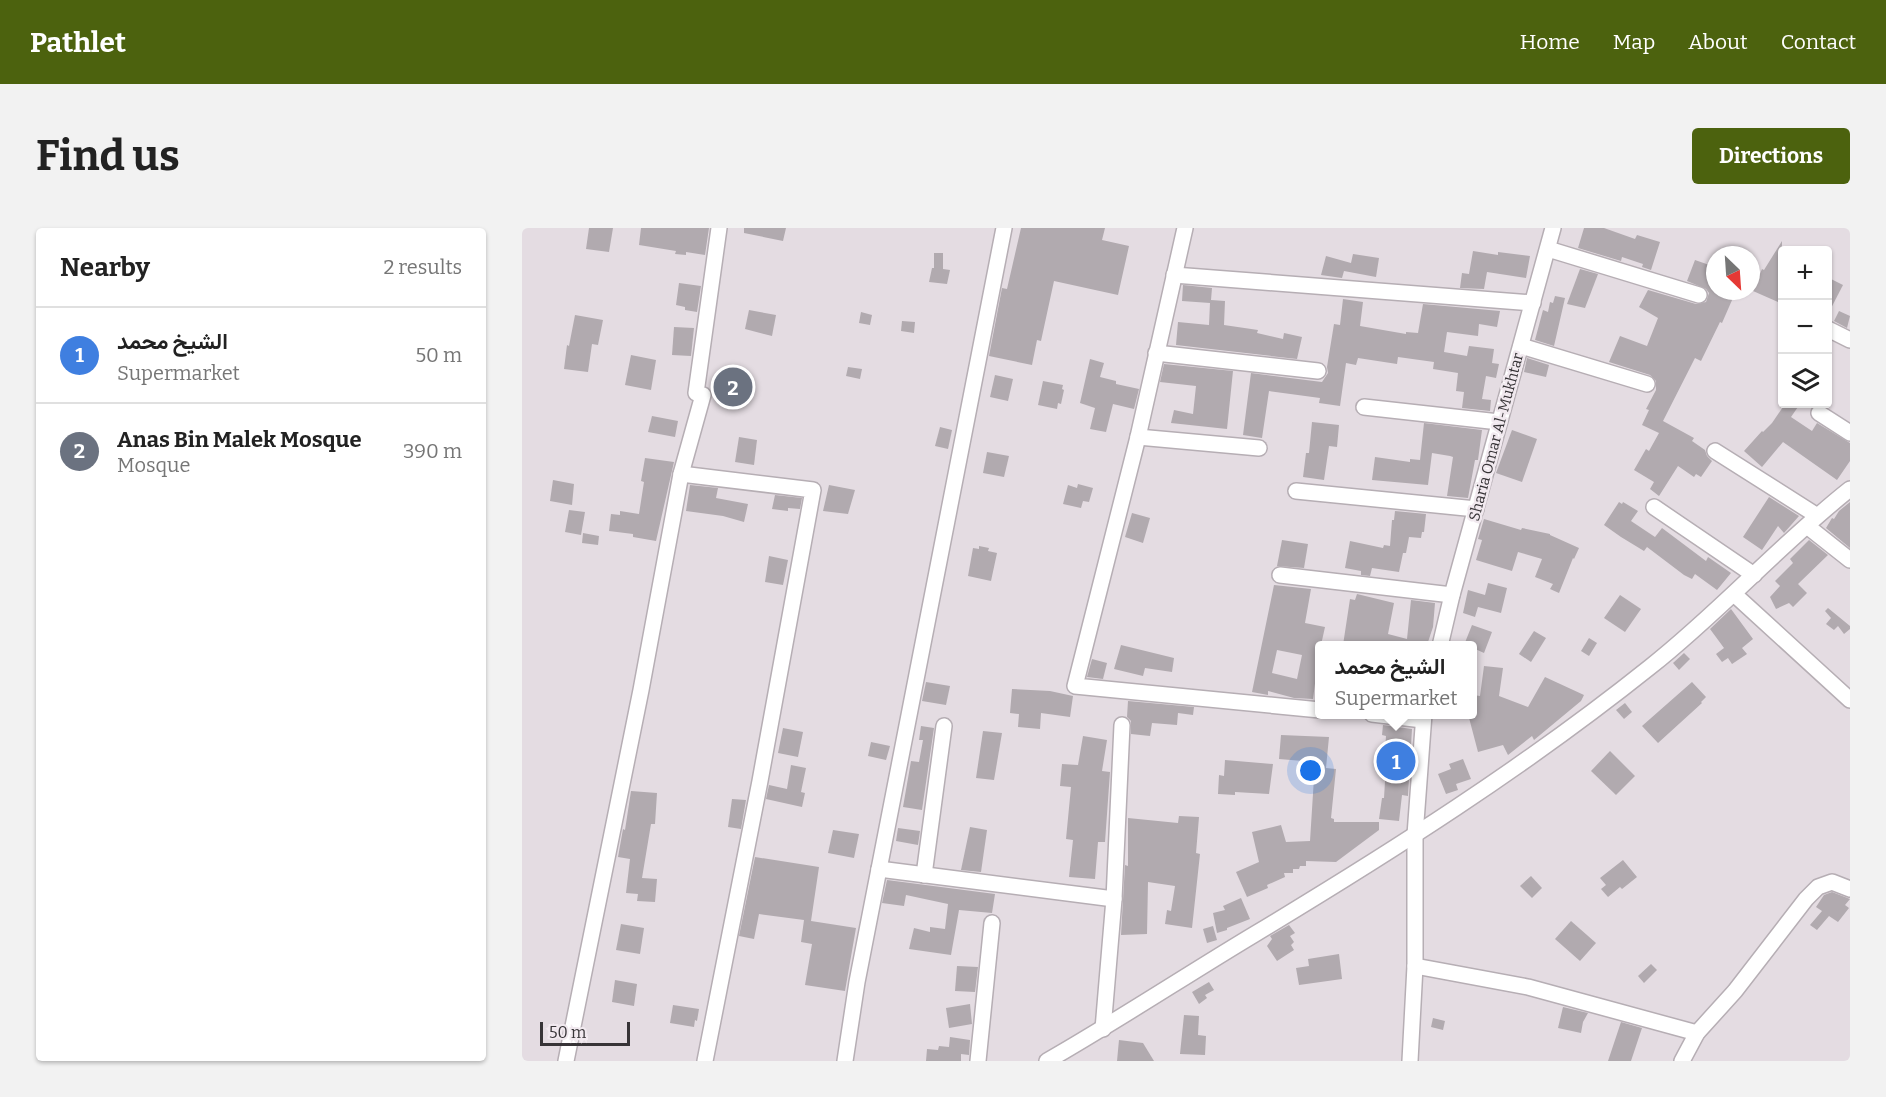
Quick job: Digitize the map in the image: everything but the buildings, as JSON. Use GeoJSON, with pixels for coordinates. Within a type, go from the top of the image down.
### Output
{"type":"FeatureCollection","features":[{"type":"Feature","properties":{"kind":"street"},"geometry":{"type":"LineString","coordinates":[[566,1061],[642,690],[681,474],[704,395],[696,393],[719,228]]}},
{"type":"Feature","properties":{"kind":"street"},"geometry":{"type":"LineString","coordinates":[[845,1061],[857,982],[1004,228]]}},
{"type":"Feature","properties":{"kind":"street"},"geometry":{"type":"LineString","coordinates":[[1185,228],[1138,437],[1076,686],[1315,710]]}},
{"type":"Feature","properties":{"kind":"street","name":"Sharia Omar Al-Mukhtar"},"geometry":{"type":"LineString","coordinates":[[1441,641],[1553,228]]}},
{"type":"Feature","properties":{"kind":"street"},"geometry":{"type":"LineString","coordinates":[[1548,249],[1699,295]]}},
{"type":"Feature","properties":{"kind":"street"},"geometry":{"type":"LineString","coordinates":[[1174,274],[1533,303]]}},
{"type":"Feature","properties":{"kind":"street"},"geometry":{"type":"LineString","coordinates":[[1832,331],[1850,340]]}},
{"type":"Feature","properties":{"kind":"street"},"geometry":{"type":"LineString","coordinates":[[1521,346],[1647,384]]}},
{"type":"Feature","properties":{"kind":"street"},"geometry":{"type":"LineString","coordinates":[[1156,353],[1318,371]]}},
{"type":"Feature","properties":{"kind":"street"},"geometry":{"type":"LineString","coordinates":[[1364,407],[1499,422]]}},
{"type":"Feature","properties":{"kind":"street"},"geometry":{"type":"LineString","coordinates":[[1819,413],[1850,434]]}},
{"type":"Feature","properties":{"kind":"street"},"geometry":{"type":"LineString","coordinates":[[1138,437],[1259,448]]}},
{"type":"Feature","properties":{"kind":"street"},"geometry":{"type":"LineString","coordinates":[[1715,451],[1812,521],[1850,560]]}},
{"type":"Feature","properties":{"kind":"street"},"geometry":{"type":"LineString","coordinates":[[681,474],[813,490],[760,781],[705,1061]]}},
{"type":"Feature","properties":{"kind":"street"},"geometry":{"type":"LineString","coordinates":[[1047,1061],[1340,884],[1526,760],[1641,674],[1850,489]]}},
{"type":"Feature","properties":{"kind":"street"},"geometry":{"type":"LineString","coordinates":[[1296,491],[1476,509]]}},
{"type":"Feature","properties":{"kind":"street"},"geometry":{"type":"LineString","coordinates":[[1654,507],[1754,575]]}},
{"type":"Feature","properties":{"kind":"street"},"geometry":{"type":"LineString","coordinates":[[1280,576],[1452,595]]}},
{"type":"Feature","properties":{"kind":"street"},"geometry":{"type":"LineString","coordinates":[[1734,594],[1847,694]]}},
{"type":"Feature","properties":{"kind":"street"},"geometry":{"type":"LineString","coordinates":[[1410,1061],[1415,966],[1414,835],[1424,719]]}},
{"type":"Feature","properties":{"kind":"street"},"geometry":{"type":"LineString","coordinates":[[1102,1029],[1114,899],[1122,724]]}},
{"type":"Feature","properties":{"kind":"street"},"geometry":{"type":"LineString","coordinates":[[924,875],[944,726]]}},
{"type":"Feature","properties":{"kind":"street"},"geometry":{"type":"LineString","coordinates":[[879,869],[1114,899]]}},
{"type":"Feature","properties":{"kind":"street"},"geometry":{"type":"LineString","coordinates":[[1682,1061],[1697,1033],[1735,991],[1806,899],[1818,887],[1832,882],[1850,890]]}},
{"type":"Feature","properties":{"kind":"street"},"geometry":{"type":"LineString","coordinates":[[978,1061],[992,923]]}},
{"type":"Feature","properties":{"kind":"street"},"geometry":{"type":"LineString","coordinates":[[1415,966],[1528,987],[1697,1033]]}},
{"type":"Feature","properties":{"kind":"place","name":"Anas Bin Malek Mosque"},"geometry":{"type":"Point","coordinates":[733,387]}},
{"type":"Feature","properties":{"kind":"place","name":"الشيخ محمد"},"geometry":{"type":"Point","coordinates":[1396,761]}}]}
